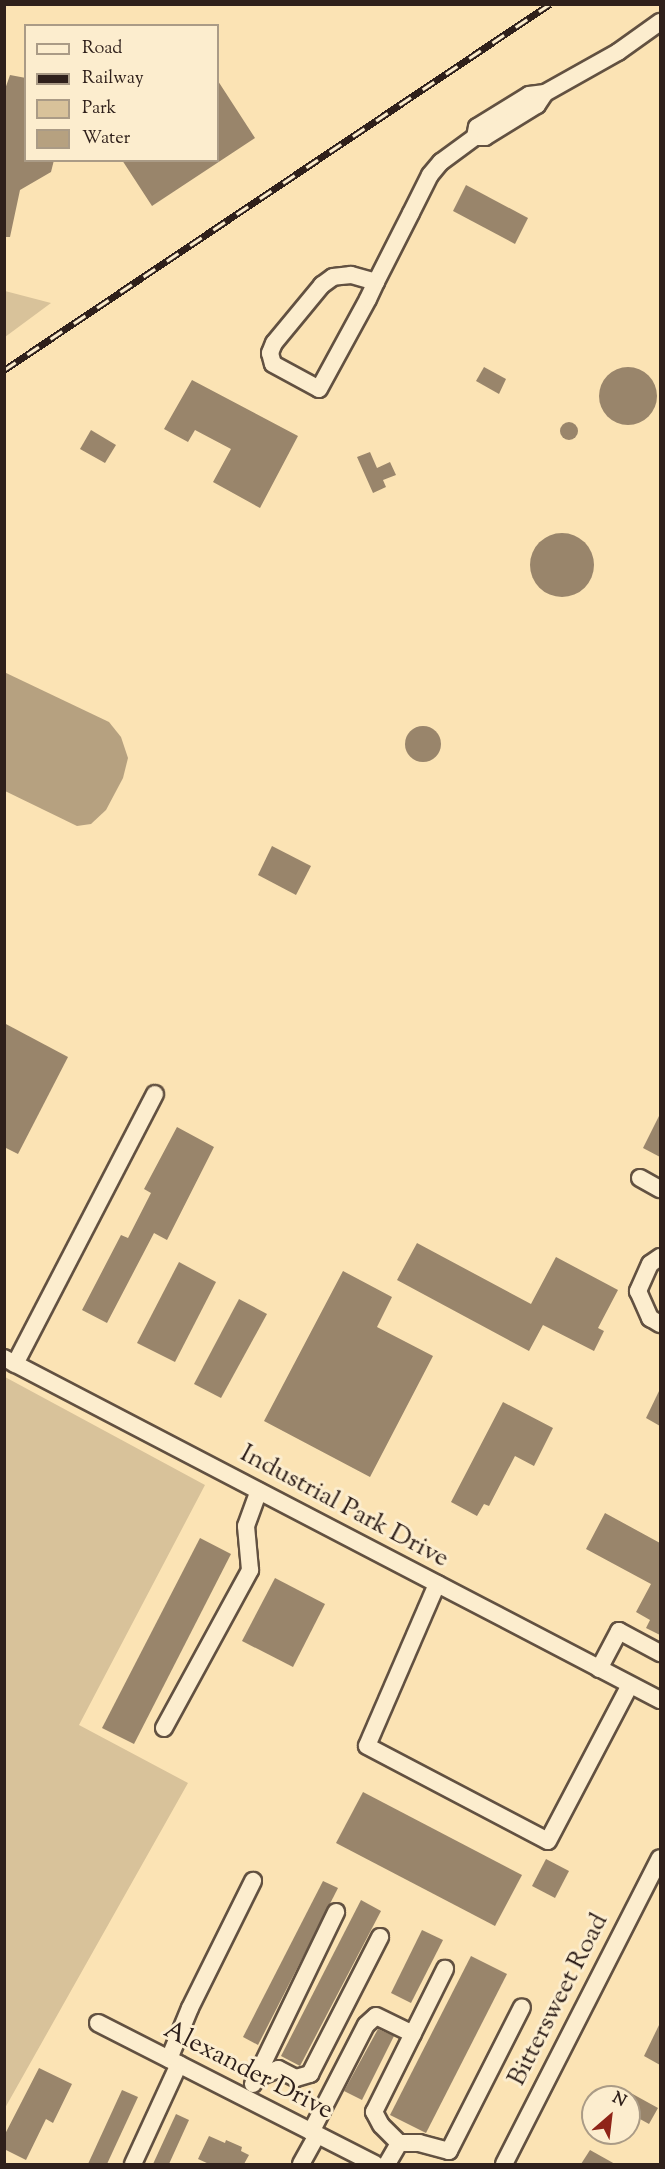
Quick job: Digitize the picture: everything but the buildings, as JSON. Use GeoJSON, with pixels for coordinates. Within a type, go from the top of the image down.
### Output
{"type":"FeatureCollection","features":[{"type":"Feature","properties":{"kind":"street"},"geometry":{"type":"LineString","coordinates":[[376,282],[351,275],[333,277],[322,285],[274,343],[270,353],[273,364],[319,388],[376,282],[430,175],[441,162],[475,137],[477,128],[529,94],[545,93],[618,52],[660,22]]}},
{"type":"Feature","properties":{"kind":"street"},"geometry":{"type":"LineString","coordinates":[[10,1361],[155,1094]]}},
{"type":"Feature","properties":{"kind":"street"},"geometry":{"type":"LineString","coordinates":[[640,1178],[660,1189]]}},
{"type":"Feature","properties":{"kind":"street"},"geometry":{"type":"LineString","coordinates":[[660,1257],[650,1264],[638,1291],[650,1318],[660,1324]]}},
{"type":"Feature","properties":{"kind":"street","name":"Industrial Park Drive"},"geometry":{"type":"LineString","coordinates":[[10,1361],[660,1701]]}},
{"type":"Feature","properties":{"kind":"street"},"geometry":{"type":"LineString","coordinates":[[164,1728],[250,1570],[246,1526],[259,1491]]}},
{"type":"Feature","properties":{"kind":"street"},"geometry":{"type":"LineString","coordinates":[[438,1584],[367,1746],[548,1841],[630,1685]]}},
{"type":"Feature","properties":{"kind":"street"},"geometry":{"type":"LineString","coordinates":[[599,1669],[619,1631],[660,1653]]}},
{"type":"Feature","properties":{"kind":"street","name":"Bittersweet Road"},"geometry":{"type":"LineString","coordinates":[[504,2164],[660,1858]]}},
{"type":"Feature","properties":{"kind":"street"},"geometry":{"type":"LineString","coordinates":[[133,2164],[174,2061],[190,2008],[254,1881]]}},
{"type":"Feature","properties":{"kind":"street"},"geometry":{"type":"LineString","coordinates":[[246,2098],[336,1912]]}},
{"type":"Feature","properties":{"kind":"street"},"geometry":{"type":"LineString","coordinates":[[256,2078],[278,2069],[296,2078],[310,2074],[380,1937]]}},
{"type":"Feature","properties":{"kind":"street"},"geometry":{"type":"LineString","coordinates":[[445,1969],[374,2112],[381,2125],[399,2143],[419,2143],[449,2151],[522,2007]]}},
{"type":"Feature","properties":{"kind":"street"},"geometry":{"type":"LineString","coordinates":[[301,2164],[366,2025],[376,2016],[413,2034]]}},
{"type":"Feature","properties":{"kind":"street","name":"Alexander Drive"},"geometry":{"type":"LineString","coordinates":[[98,2023],[375,2164]]}},
{"type":"Feature","properties":{"kind":"street"},"geometry":{"type":"LineString","coordinates":[[387,2164],[399,2143]]}},
{"type":"Feature","properties":{"kind":"green space"},"geometry":{"type":"Polygon","coordinates":[[[5,291],[51,303],[5,337],[5,291]]]}},
{"type":"Feature","properties":{"kind":"green space"},"geometry":{"type":"Polygon","coordinates":[[[5,1377],[205,1485],[79,1725],[188,1783],[5,2108],[5,1377]]]}},
{"type":"Feature","properties":{"kind":"water"},"geometry":{"type":"Polygon","coordinates":[[[4,672],[109,722],[121,737],[128,758],[123,778],[106,810],[91,824],[77,826],[5,791],[4,672]]]}},
{"type":"Feature","properties":{"kind":"railway"},"geometry":{"type":"LineString","coordinates":[[4,370],[550,4]]}}]}
